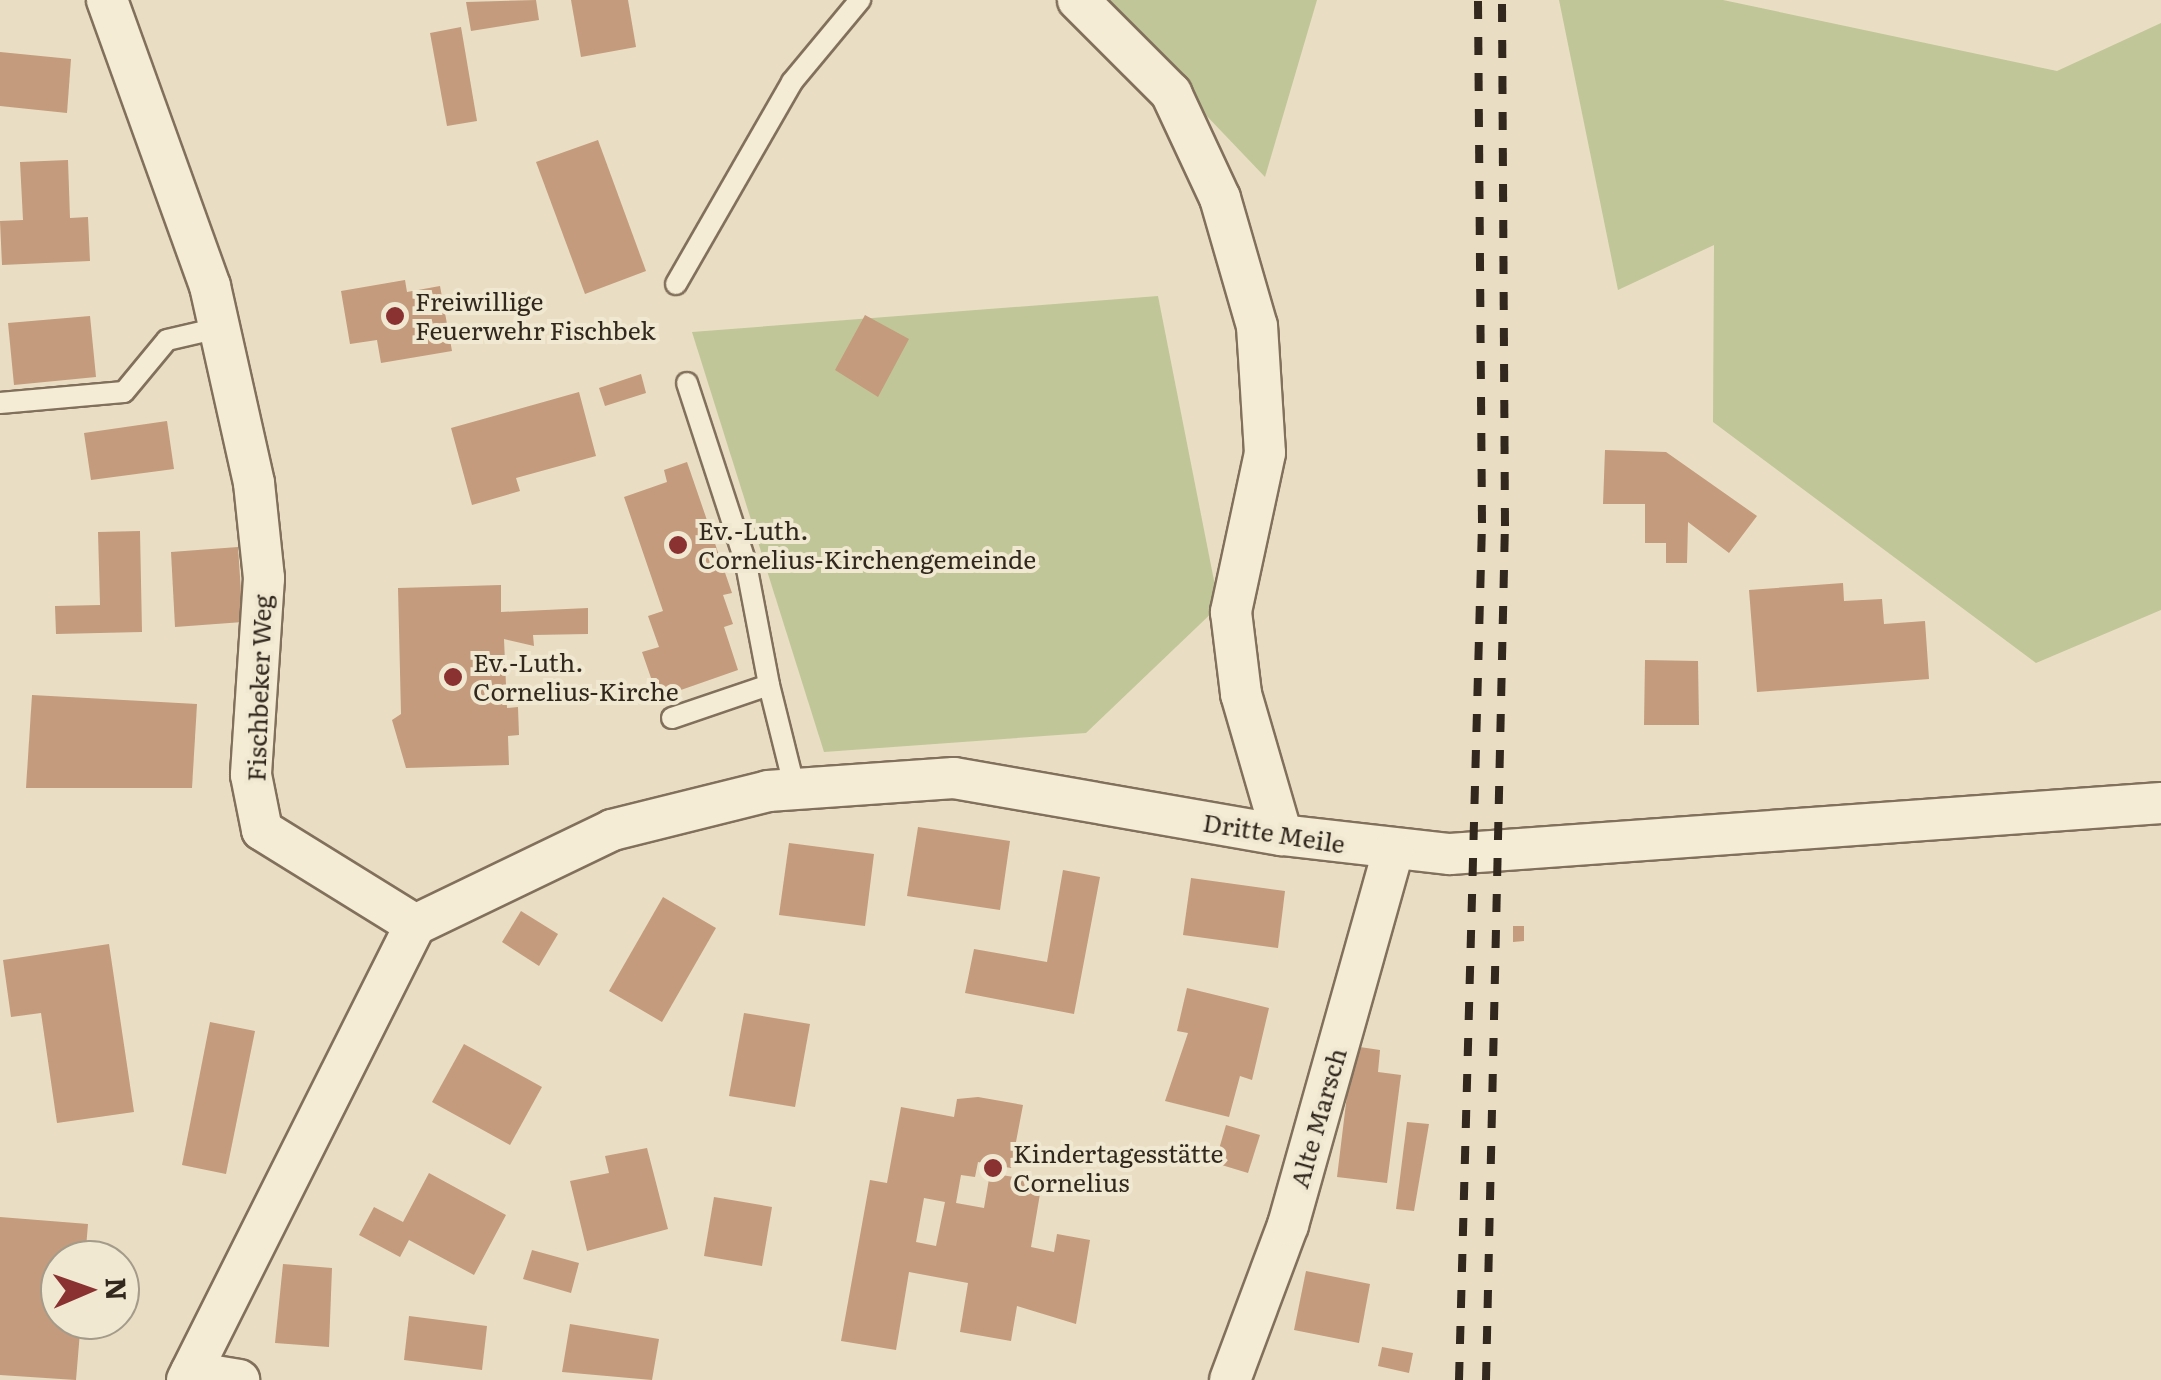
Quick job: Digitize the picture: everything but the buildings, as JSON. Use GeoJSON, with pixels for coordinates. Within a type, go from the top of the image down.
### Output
{"type":"FeatureCollection","features":[{"type":"Feature","properties":{"kind":"street","name":"Fischbeker Weg"},"geometry":{"type":"LineString","coordinates":[[107,0],[220,328],[264,578],[251,775],[262,830],[415,925]]}},
{"type":"Feature","properties":{"kind":"street"},"geometry":{"type":"LineString","coordinates":[[1078,0],[1171,92],[1220,198],[1257,326],[1265,453],[1231,612],[1241,694],[1282,836]]}},
{"type":"Feature","properties":{"kind":"street","name":"Dritte Meile"},"geometry":{"type":"LineString","coordinates":[[415,925],[612,830],[795,790],[954,778],[1393,852],[2161,803]]}},
{"type":"Feature","properties":{"kind":"street","name":"Alte Marsch"},"geometry":{"type":"LineString","coordinates":[[1230,1380],[1288,1225],[1393,852]]}},
{"type":"Feature","properties":{"kind":"street"},"geometry":{"type":"LineString","coordinates":[[239,1380],[189,1376],[415,925]]}},
{"type":"Feature","properties":{"kind":"lane"},"geometry":{"type":"LineString","coordinates":[[676,284],[792,82],[860,0]]}},
{"type":"Feature","properties":{"kind":"lane"},"geometry":{"type":"LineString","coordinates":[[0,403],[124,392],[168,340],[220,328]]}},
{"type":"Feature","properties":{"kind":"lane"},"geometry":{"type":"LineString","coordinates":[[687,383],[746,564],[769,686],[795,790]]}},
{"type":"Feature","properties":{"kind":"lane"},"geometry":{"type":"LineString","coordinates":[[672,718],[769,686]]}},
{"type":"Feature","properties":{"kind":"green space"},"geometry":{"type":"Polygon","coordinates":[[[1096,0],[1317,0],[1265,177],[1096,0]]]}},
{"type":"Feature","properties":{"kind":"green space"},"geometry":{"type":"Polygon","coordinates":[[[1559,0],[1723,0],[2057,71],[2161,23],[2161,610],[2036,663],[1713,422],[1714,245],[1618,290],[1559,0]]]}},
{"type":"Feature","properties":{"kind":"green space"},"geometry":{"type":"Polygon","coordinates":[[[1158,296],[1219,606],[1086,733],[824,752],[692,332],[1158,296]]]}},
{"type":"Feature","properties":{"kind":"railway"},"geometry":{"type":"LineString","coordinates":[[1459,1380],[1482,523],[1478,0]]}},
{"type":"Feature","properties":{"kind":"railway"},"geometry":{"type":"LineString","coordinates":[[1486,1380],[1505,526],[1502,0]]}},
{"type":"Feature","properties":{"kind":"place","name":"Freiwillige Feuerwehr Fischbek"},"geometry":{"type":"Point","coordinates":[395,316]}},
{"type":"Feature","properties":{"kind":"place","name":"Ev.-Luth. Cornelius-Kirchengemeinde"},"geometry":{"type":"Point","coordinates":[678,545]}},
{"type":"Feature","properties":{"kind":"place","name":"Ev.-Luth. Cornelius-Kirche"},"geometry":{"type":"Point","coordinates":[453,677]}},
{"type":"Feature","properties":{"kind":"place","name":"Kindertagesstätte Cornelius"},"geometry":{"type":"Point","coordinates":[993,1168]}}]}
